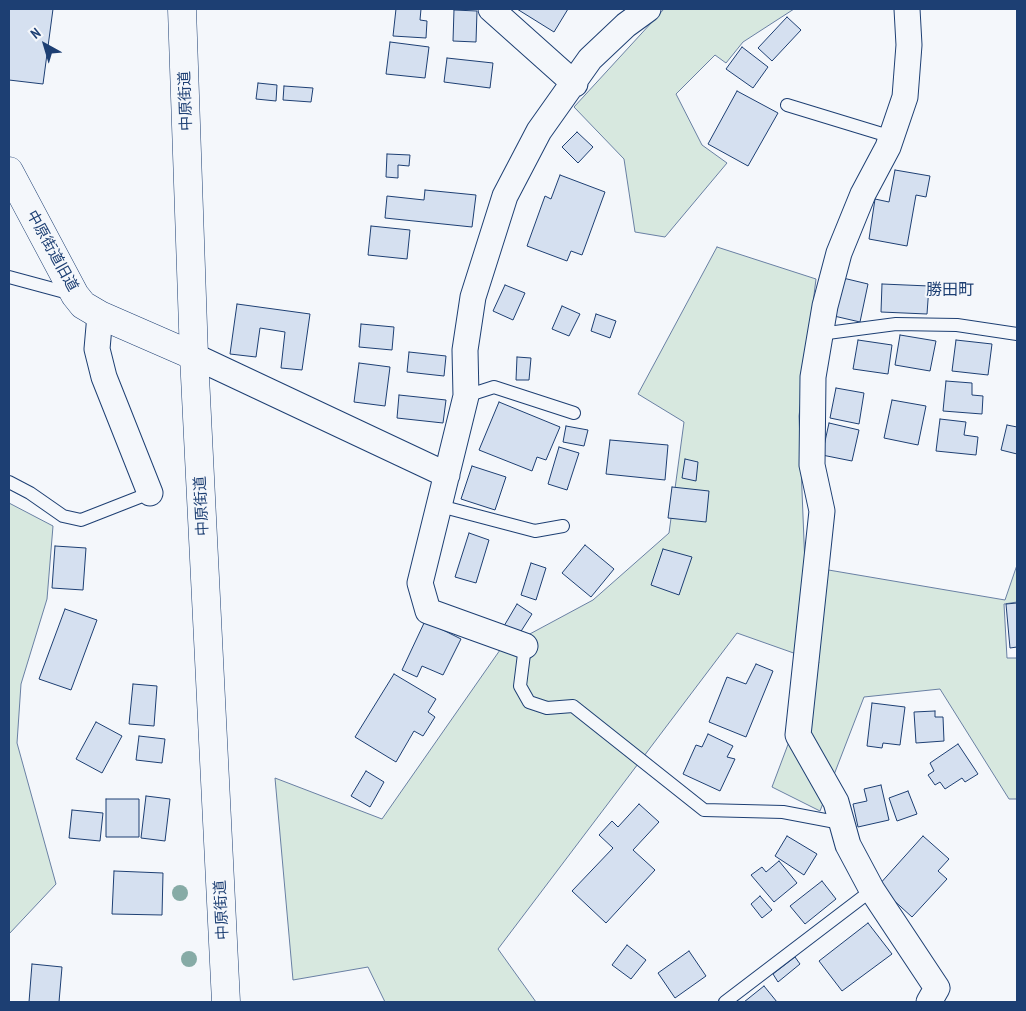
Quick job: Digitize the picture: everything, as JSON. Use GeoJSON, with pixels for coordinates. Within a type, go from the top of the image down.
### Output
{"type":"FeatureCollection","features":[{"type":"Feature","properties":{"kind":"main road","name":"中原街道"},"geometry":{"type":"LineString","coordinates":[[182,9],[194,356],[226,1002]]}},
{"type":"Feature","properties":{"kind":"main road","name":"中原街道旧道"},"geometry":{"type":"LineString","coordinates":[[9,171],[83,305],[100,315],[194,356]]}},
{"type":"Feature","properties":{"kind":"street"},"geometry":{"type":"LineString","coordinates":[[490,9],[575,84]]}},
{"type":"Feature","properties":{"kind":"street"},"geometry":{"type":"LineString","coordinates":[[525,646],[428,611],[420,583],[466,396],[465,350],[473,297],[505,196],[540,131],[575,84],[590,59],[626,25],[648,9]]}},
{"type":"Feature","properties":{"kind":"street"},"geometry":{"type":"LineString","coordinates":[[907,9],[909,45],[905,98],[892,137],[863,194],[839,253],[820,334],[813,377],[812,466],[822,511],[798,735],[836,802],[848,845],[872,890],[937,988],[929,1002]]}},
{"type":"Feature","properties":{"kind":"street"},"geometry":{"type":"LineString","coordinates":[[100,315],[96,349],[104,377],[150,493]]}},
{"type":"Feature","properties":{"kind":"street"},"geometry":{"type":"LineString","coordinates":[[194,356],[447,475]]}},
{"type":"Feature","properties":{"kind":"lane"},"geometry":{"type":"LineString","coordinates":[[788,105],[892,137]]}},
{"type":"Feature","properties":{"kind":"lane"},"geometry":{"type":"LineString","coordinates":[[9,277],[76,295]]}},
{"type":"Feature","properties":{"kind":"lane"},"geometry":{"type":"LineString","coordinates":[[820,334],[896,324],[958,325],[1017,334]]}},
{"type":"Feature","properties":{"kind":"lane"},"geometry":{"type":"LineString","coordinates":[[466,396],[494,387],[574,413]]}},
{"type":"Feature","properties":{"kind":"lane"},"geometry":{"type":"LineString","coordinates":[[9,482],[30,493],[63,516],[81,520],[150,493]]}},
{"type":"Feature","properties":{"kind":"lane"},"geometry":{"type":"LineString","coordinates":[[440,506],[535,531],[563,526]]}},
{"type":"Feature","properties":{"kind":"lane"},"geometry":{"type":"LineString","coordinates":[[525,646],[520,686],[529,702],[547,708],[572,706],[704,810],[783,812],[841,822]]}},
{"type":"Feature","properties":{"kind":"lane"},"geometry":{"type":"LineString","coordinates":[[725,1002],[872,890]]}},
{"type":"Feature","properties":{"kind":"shaded area"},"geometry":{"type":"Polygon","coordinates":[[[664,9],[794,9],[743,42],[726,63],[715,55],[676,94],[702,145],[727,163],[665,237],[635,232],[624,159],[574,107],[664,9]]]}},
{"type":"Feature","properties":{"kind":"shaded area"},"geometry":{"type":"Polygon","coordinates":[[[717,247],[816,279],[799,416],[805,566],[1005,600],[1017,565],[1017,602],[1004,604],[1007,658],[1017,658],[1017,799],[1009,799],[940,689],[864,697],[820,811],[772,787],[819,662],[737,633],[498,949],[536,1002],[385,1002],[368,967],[293,980],[275,778],[382,819],[500,650],[593,600],[669,533],[684,422],[638,394],[717,247]]]}},
{"type":"Feature","properties":{"kind":"shaded area"},"geometry":{"type":"Polygon","coordinates":[[[9,503],[53,526],[47,599],[21,684],[17,743],[56,884],[9,934],[9,503]]]}},
{"type":"Feature","properties":{"kind":"building"},"geometry":{"type":"Polygon","coordinates":[[[9,9],[53,9],[43,84],[9,80],[9,9]]]}},
{"type":"Feature","properties":{"kind":"building"},"geometry":{"type":"Polygon","coordinates":[[[396,9],[421,9],[420,20],[427,21],[426,38],[393,36],[396,9]]]}},
{"type":"Feature","properties":{"kind":"building"},"geometry":{"type":"Polygon","coordinates":[[[517,9],[568,9],[554,32],[517,9]]]}},
{"type":"Feature","properties":{"kind":"building"},"geometry":{"type":"Polygon","coordinates":[[[454,10],[477,11],[476,42],[453,41],[454,10]]]}},
{"type":"Feature","properties":{"kind":"building"},"geometry":{"type":"Polygon","coordinates":[[[787,17],[801,30],[772,61],[758,48],[787,17]]]}},
{"type":"Feature","properties":{"kind":"building"},"geometry":{"type":"Polygon","coordinates":[[[390,42],[429,47],[425,78],[386,74],[390,42]]]}},
{"type":"Feature","properties":{"kind":"building"},"geometry":{"type":"Polygon","coordinates":[[[742,47],[768,67],[753,88],[726,69],[742,47]]]}},
{"type":"Feature","properties":{"kind":"building"},"geometry":{"type":"Polygon","coordinates":[[[447,58],[493,63],[490,88],[444,82],[447,58]]]}},
{"type":"Feature","properties":{"kind":"building"},"geometry":{"type":"Polygon","coordinates":[[[258,83],[277,85],[276,101],[256,99],[258,83]]]}},
{"type":"Feature","properties":{"kind":"building"},"geometry":{"type":"Polygon","coordinates":[[[284,86],[313,88],[311,102],[283,100],[284,86]]]}},
{"type":"Feature","properties":{"kind":"building"},"geometry":{"type":"Polygon","coordinates":[[[737,91],[778,113],[748,166],[708,144],[737,91]]]}},
{"type":"Feature","properties":{"kind":"building"},"geometry":{"type":"Polygon","coordinates":[[[577,132],[593,147],[578,163],[562,147],[577,132]]]}},
{"type":"Feature","properties":{"kind":"building"},"geometry":{"type":"Polygon","coordinates":[[[387,154],[410,155],[409,166],[398,165],[398,178],[386,177],[387,154]]]}},
{"type":"Feature","properties":{"kind":"building"},"geometry":{"type":"Polygon","coordinates":[[[895,170],[930,176],[926,197],[916,195],[907,246],[869,239],[875,199],[889,202],[895,170]]]}},
{"type":"Feature","properties":{"kind":"building"},"geometry":{"type":"Polygon","coordinates":[[[560,175],[605,192],[582,255],[571,251],[567,261],[527,246],[545,196],[551,199],[560,175]]]}},
{"type":"Feature","properties":{"kind":"building"},"geometry":{"type":"Polygon","coordinates":[[[425,190],[476,195],[472,227],[385,218],[387,196],[424,200],[425,190]]]}},
{"type":"Feature","properties":{"kind":"building"},"geometry":{"type":"Polygon","coordinates":[[[371,226],[410,230],[407,259],[368,255],[371,226]]]}},
{"type":"Feature","properties":{"kind":"building"},"geometry":{"type":"Polygon","coordinates":[[[843,278],[868,284],[860,322],[834,316],[843,278]]]}},
{"type":"Feature","properties":{"kind":"building"},"geometry":{"type":"Polygon","coordinates":[[[882,284],[929,286],[927,314],[881,312],[882,284]]]}},
{"type":"Feature","properties":{"kind":"building"},"geometry":{"type":"Polygon","coordinates":[[[505,285],[525,293],[513,320],[493,311],[505,285]]]}},
{"type":"Feature","properties":{"kind":"building"},"geometry":{"type":"Polygon","coordinates":[[[237,304],[310,314],[302,370],[281,368],[285,332],[260,328],[256,357],[230,354],[237,304]]]}},
{"type":"Feature","properties":{"kind":"building"},"geometry":{"type":"Polygon","coordinates":[[[562,306],[580,314],[569,336],[552,329],[562,306]]]}},
{"type":"Feature","properties":{"kind":"building"},"geometry":{"type":"Polygon","coordinates":[[[596,314],[616,321],[610,338],[591,331],[596,314]]]}},
{"type":"Feature","properties":{"kind":"building"},"geometry":{"type":"Polygon","coordinates":[[[361,324],[394,327],[392,350],[359,347],[361,324]]]}},
{"type":"Feature","properties":{"kind":"building"},"geometry":{"type":"Polygon","coordinates":[[[900,335],[936,341],[930,371],[895,365],[900,335]]]}},
{"type":"Feature","properties":{"kind":"building"},"geometry":{"type":"Polygon","coordinates":[[[858,340],[892,345],[888,374],[853,369],[858,340]]]}},
{"type":"Feature","properties":{"kind":"building"},"geometry":{"type":"Polygon","coordinates":[[[956,340],[992,344],[988,375],[952,371],[956,340]]]}},
{"type":"Feature","properties":{"kind":"building"},"geometry":{"type":"Polygon","coordinates":[[[409,352],[446,356],[444,376],[407,372],[409,352]]]}},
{"type":"Feature","properties":{"kind":"building"},"geometry":{"type":"Polygon","coordinates":[[[517,357],[531,358],[529,380],[516,380],[517,357]]]}},
{"type":"Feature","properties":{"kind":"building"},"geometry":{"type":"Polygon","coordinates":[[[359,363],[390,367],[385,406],[354,402],[359,363]]]}},
{"type":"Feature","properties":{"kind":"building"},"geometry":{"type":"Polygon","coordinates":[[[946,381],[972,383],[972,395],[983,396],[982,414],[943,411],[946,381]]]}},
{"type":"Feature","properties":{"kind":"building"},"geometry":{"type":"Polygon","coordinates":[[[836,388],[864,393],[859,424],[830,418],[836,388]]]}},
{"type":"Feature","properties":{"kind":"building"},"geometry":{"type":"Polygon","coordinates":[[[399,395],[446,400],[443,423],[397,418],[399,395]]]}},
{"type":"Feature","properties":{"kind":"building"},"geometry":{"type":"Polygon","coordinates":[[[892,400],[926,406],[918,445],[884,438],[892,400]]]}},
{"type":"Feature","properties":{"kind":"building"},"geometry":{"type":"Polygon","coordinates":[[[499,402],[560,427],[546,460],[537,457],[532,471],[479,450],[499,402]]]}},
{"type":"Feature","properties":{"kind":"building"},"geometry":{"type":"Polygon","coordinates":[[[940,419],[966,422],[964,435],[978,437],[976,455],[936,451],[940,419]]]}},
{"type":"Feature","properties":{"kind":"building"},"geometry":{"type":"Polygon","coordinates":[[[829,423],[859,430],[852,461],[822,455],[829,423]]]}},
{"type":"Feature","properties":{"kind":"building"},"geometry":{"type":"Polygon","coordinates":[[[1007,425],[1017,427],[1017,454],[1001,450],[1007,425]]]}},
{"type":"Feature","properties":{"kind":"building"},"geometry":{"type":"Polygon","coordinates":[[[566,426],[588,430],[584,446],[563,442],[566,426]]]}},
{"type":"Feature","properties":{"kind":"building"},"geometry":{"type":"Polygon","coordinates":[[[610,440],[668,445],[665,480],[606,474],[610,440]]]}},
{"type":"Feature","properties":{"kind":"building"},"geometry":{"type":"Polygon","coordinates":[[[559,447],[579,453],[567,490],[548,484],[559,447]]]}},
{"type":"Feature","properties":{"kind":"building"},"geometry":{"type":"Polygon","coordinates":[[[685,459],[698,462],[696,481],[682,478],[685,459]]]}},
{"type":"Feature","properties":{"kind":"building"},"geometry":{"type":"Polygon","coordinates":[[[472,466],[506,477],[495,510],[461,499],[472,466]]]}},
{"type":"Feature","properties":{"kind":"building"},"geometry":{"type":"Polygon","coordinates":[[[672,487],[709,491],[706,522],[668,518],[672,487]]]}},
{"type":"Feature","properties":{"kind":"building"},"geometry":{"type":"Polygon","coordinates":[[[469,533],[489,540],[476,583],[455,577],[469,533]]]}},
{"type":"Feature","properties":{"kind":"building"},"geometry":{"type":"Polygon","coordinates":[[[585,545],[614,569],[591,597],[562,573],[585,545]]]}},
{"type":"Feature","properties":{"kind":"building"},"geometry":{"type":"Polygon","coordinates":[[[55,546],[86,548],[83,590],[52,588],[55,546]]]}},
{"type":"Feature","properties":{"kind":"building"},"geometry":{"type":"Polygon","coordinates":[[[663,549],[692,557],[679,595],[651,585],[663,549]]]}},
{"type":"Feature","properties":{"kind":"building"},"geometry":{"type":"Polygon","coordinates":[[[531,563],[546,568],[536,600],[521,595],[531,563]]]}},
{"type":"Feature","properties":{"kind":"building"},"geometry":{"type":"Polygon","coordinates":[[[1017,603],[1017,647],[1010,648],[1006,604],[1017,603]]]}},
{"type":"Feature","properties":{"kind":"building"},"geometry":{"type":"Polygon","coordinates":[[[517,604],[532,614],[518,636],[504,626],[517,604]]]}},
{"type":"Feature","properties":{"kind":"building"},"geometry":{"type":"Polygon","coordinates":[[[65,609],[97,620],[71,690],[39,679],[65,609]]]}},
{"type":"Feature","properties":{"kind":"building"},"geometry":{"type":"Polygon","coordinates":[[[425,621],[461,639],[443,675],[422,666],[417,677],[402,670],[425,621]]]}},
{"type":"Feature","properties":{"kind":"building"},"geometry":{"type":"Polygon","coordinates":[[[756,664],[773,671],[746,737],[709,722],[727,677],[746,684],[756,664]]]}},
{"type":"Feature","properties":{"kind":"building"},"geometry":{"type":"Polygon","coordinates":[[[394,674],[436,699],[428,712],[435,717],[423,736],[414,731],[396,762],[355,737],[394,674]]]}},
{"type":"Feature","properties":{"kind":"building"},"geometry":{"type":"Polygon","coordinates":[[[133,684],[157,686],[154,726],[129,724],[133,684]]]}},
{"type":"Feature","properties":{"kind":"building"},"geometry":{"type":"Polygon","coordinates":[[[872,703],[905,707],[900,745],[883,743],[882,748],[867,746],[872,703]]]}},
{"type":"Feature","properties":{"kind":"building"},"geometry":{"type":"Polygon","coordinates":[[[935,711],[935,717],[943,717],[944,741],[916,743],[914,712],[935,711]]]}},
{"type":"Feature","properties":{"kind":"building"},"geometry":{"type":"Polygon","coordinates":[[[96,722],[122,736],[102,773],[76,759],[96,722]]]}},
{"type":"Feature","properties":{"kind":"building"},"geometry":{"type":"Polygon","coordinates":[[[708,734],[733,746],[727,757],[735,759],[720,791],[683,774],[696,745],[702,747],[708,734]]]}},
{"type":"Feature","properties":{"kind":"building"},"geometry":{"type":"Polygon","coordinates":[[[139,736],[165,739],[162,763],[136,760],[139,736]]]}},
{"type":"Feature","properties":{"kind":"building"},"geometry":{"type":"Polygon","coordinates":[[[958,744],[978,774],[965,782],[962,778],[945,789],[940,782],[935,785],[928,775],[934,771],[930,763],[958,744]]]}},
{"type":"Feature","properties":{"kind":"building"},"geometry":{"type":"Polygon","coordinates":[[[366,771],[384,782],[370,807],[351,796],[366,771]]]}},
{"type":"Feature","properties":{"kind":"building"},"geometry":{"type":"Polygon","coordinates":[[[881,785],[889,820],[858,827],[853,804],[867,801],[864,789],[881,785]]]}},
{"type":"Feature","properties":{"kind":"building"},"geometry":{"type":"Polygon","coordinates":[[[908,791],[917,814],[897,821],[889,798],[908,791]]]}},
{"type":"Feature","properties":{"kind":"building"},"geometry":{"type":"Polygon","coordinates":[[[146,796],[170,799],[165,841],[141,838],[146,796]]]}},
{"type":"Feature","properties":{"kind":"building"},"geometry":{"type":"Polygon","coordinates":[[[106,799],[139,799],[139,837],[106,837],[106,799]]]}},
{"type":"Feature","properties":{"kind":"building"},"geometry":{"type":"Polygon","coordinates":[[[639,804],[659,822],[633,850],[655,870],[606,923],[572,891],[613,848],[599,835],[612,821],[618,827],[639,804]]]}},
{"type":"Feature","properties":{"kind":"building"},"geometry":{"type":"Polygon","coordinates":[[[72,810],[103,813],[100,841],[69,838],[72,810]]]}},
{"type":"Feature","properties":{"kind":"building"},"geometry":{"type":"Polygon","coordinates":[[[787,836],[817,854],[804,875],[775,856],[787,836]]]}},
{"type":"Feature","properties":{"kind":"building"},"geometry":{"type":"Polygon","coordinates":[[[923,836],[949,859],[938,871],[947,879],[912,917],[878,886],[923,836]]]}},
{"type":"Feature","properties":{"kind":"building"},"geometry":{"type":"Polygon","coordinates":[[[779,861],[797,883],[774,902],[751,875],[762,867],[766,872],[779,861]]]}},
{"type":"Feature","properties":{"kind":"building"},"geometry":{"type":"Polygon","coordinates":[[[114,871],[163,873],[162,915],[112,914],[114,871]]]}},
{"type":"Feature","properties":{"kind":"building"},"geometry":{"type":"Polygon","coordinates":[[[822,881],[836,899],[805,924],[790,906],[822,881]]]}},
{"type":"Feature","properties":{"kind":"building"},"geometry":{"type":"Polygon","coordinates":[[[760,896],[772,910],[762,918],[751,904],[760,896]]]}},
{"type":"Feature","properties":{"kind":"building"},"geometry":{"type":"Polygon","coordinates":[[[868,923],[892,954],[842,991],[819,961],[868,923]]]}},
{"type":"Feature","properties":{"kind":"building"},"geometry":{"type":"Polygon","coordinates":[[[627,945],[646,960],[631,979],[612,965],[627,945]]]}},
{"type":"Feature","properties":{"kind":"building"},"geometry":{"type":"Polygon","coordinates":[[[689,951],[706,976],[675,998],[658,973],[689,951]]]}},
{"type":"Feature","properties":{"kind":"building"},"geometry":{"type":"Polygon","coordinates":[[[795,957],[800,964],[778,982],[773,974],[795,957]]]}},
{"type":"Feature","properties":{"kind":"building"},"geometry":{"type":"Polygon","coordinates":[[[32,964],[62,967],[59,1002],[29,1002],[32,964]]]}},
{"type":"Feature","properties":{"kind":"building"},"geometry":{"type":"Polygon","coordinates":[[[764,986],[777,1002],[744,1002],[764,986]]]}},
{"type":"Feature","properties":{"kind":"district","name":"勝田町"},"geometry":{"type":"Point","coordinates":[950,290]}}]}
